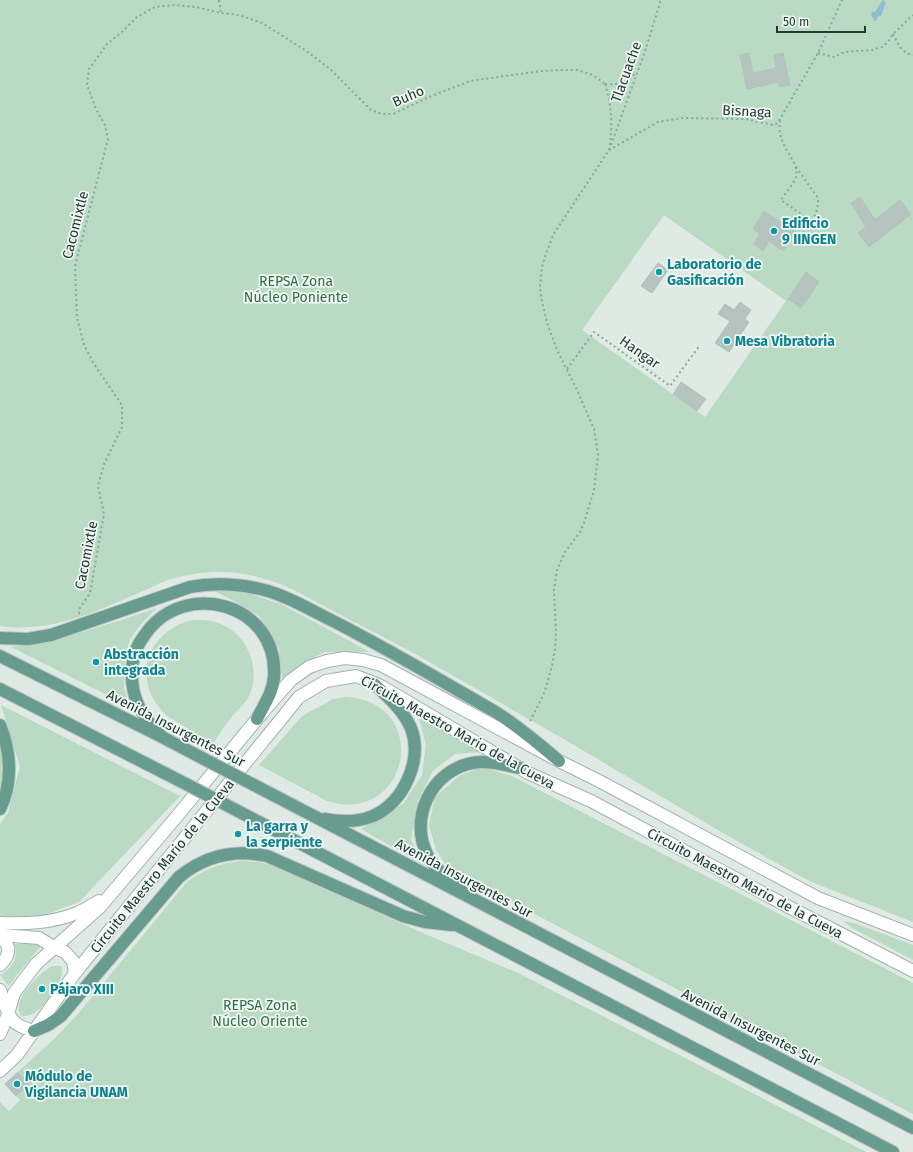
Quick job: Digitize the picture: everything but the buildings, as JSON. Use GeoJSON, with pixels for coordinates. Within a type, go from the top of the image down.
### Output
{"type":"FeatureCollection","features":[{"type":"Feature","properties":{"kind":"main road"},"geometry":{"type":"LineString","coordinates":[[0,638],[16,639],[51,635],[190,587],[200,585],[231,584],[263,590],[286,598],[358,634],[494,710],[524,731],[559,761]]}},
{"type":"Feature","properties":{"kind":"main road"},"geometry":{"type":"LineString","coordinates":[[162,737],[148,721],[137,704],[132,680],[132,663],[141,640],[154,624],[170,612],[195,604],[222,605],[240,612],[258,627],[268,641],[273,659],[274,677],[270,694],[257,719]]}},
{"type":"Feature","properties":{"kind":"main road","name":"Avenida Insurgentes Sur"},"geometry":{"type":"LineString","coordinates":[[0,656],[162,737],[913,1128]]}},
{"type":"Feature","properties":{"kind":"main road"},"geometry":{"type":"LineString","coordinates":[[307,813],[334,820],[367,818],[382,811],[389,805],[398,796],[404,786],[414,762],[412,733],[399,708],[374,684]]}},
{"type":"Feature","properties":{"kind":"main road"},"geometry":{"type":"LineString","coordinates":[[0,689],[186,784],[893,1152]]}},
{"type":"Feature","properties":{"kind":"main road"},"geometry":{"type":"LineString","coordinates":[[0,725],[7,744],[10,768],[6,791],[0,809]]}},
{"type":"Feature","properties":{"kind":"main road"},"geometry":{"type":"LineString","coordinates":[[498,913],[436,868],[424,847],[420,830],[420,822],[423,807],[430,793],[440,780],[457,768],[472,763],[486,762],[520,768]]}},
{"type":"Feature","properties":{"kind":"main road"},"geometry":{"type":"LineString","coordinates":[[34,1032],[61,1016],[180,877],[199,864],[216,857],[247,853],[267,856],[403,916],[425,922],[458,926]]}},
{"type":"Feature","properties":{"kind":"street","name":"Circuito Maestro Mario de la Cueva"},"geometry":{"type":"LineString","coordinates":[[0,1034],[14,993],[36,964],[100,907],[291,680],[309,667],[327,661],[345,658],[363,660],[381,665],[818,898],[913,935]]}},
{"type":"Feature","properties":{"kind":"street","name":"Circuito Maestro Mario de la Cueva"},"geometry":{"type":"LineString","coordinates":[[0,1071],[17,1055],[75,973],[299,698],[326,681],[356,676],[374,684],[528,773],[591,801],[913,972]]}},
{"type":"Feature","properties":{"kind":"street"},"geometry":{"type":"LineString","coordinates":[[0,923],[30,924],[54,920],[78,912],[99,901],[120,883]]}},
{"type":"Feature","properties":{"kind":"street"},"geometry":{"type":"LineString","coordinates":[[0,935],[39,938],[55,948],[65,952],[74,961],[75,973]]}},
{"type":"Feature","properties":{"kind":"street"},"geometry":{"type":"LineString","coordinates":[[0,935],[6,942],[9,951],[6,960],[0,965]]}},
{"type":"Feature","properties":{"kind":"street"},"geometry":{"type":"LineString","coordinates":[[0,990],[8,1014],[14,1022],[23,1029],[34,1032]]}},
{"type":"Feature","properties":{"kind":"path"},"geometry":{"type":"LineString","coordinates":[[219,0],[221,13]]}},
{"type":"Feature","properties":{"kind":"path","name":"Tlacuache"},"geometry":{"type":"LineString","coordinates":[[609,150],[661,0]]}},
{"type":"Feature","properties":{"kind":"path","name":"Bisnaga"},"geometry":{"type":"LineString","coordinates":[[609,150],[658,122],[682,118],[746,119],[770,125],[776,124],[818,53],[842,0]]}},
{"type":"Feature","properties":{"kind":"path","name":"Cacomixtle"},"geometry":{"type":"LineString","coordinates":[[77,626],[80,608],[90,594],[104,514],[98,486],[104,464],[122,427],[122,405],[94,364],[84,344],[77,318],[75,266],[108,139],[105,125],[96,109],[87,85],[89,68],[107,44],[137,18],[155,7],[174,5],[196,7],[221,13]]}},
{"type":"Feature","properties":{"kind":"path","name":"Buho"},"geometry":{"type":"LineString","coordinates":[[221,13],[252,19],[282,35],[318,59],[330,69],[371,110],[382,114],[393,114],[429,97],[470,81],[540,71],[581,71],[593,75],[605,84]]}},
{"type":"Feature","properties":{"kind":"path"},"geometry":{"type":"LineString","coordinates":[[818,53],[834,57],[844,52],[872,50],[882,47],[913,15]]}},
{"type":"Feature","properties":{"kind":"path"},"geometry":{"type":"LineString","coordinates":[[893,34],[900,47],[913,55]]}},
{"type":"Feature","properties":{"kind":"path"},"geometry":{"type":"LineString","coordinates":[[524,731],[543,696],[548,681],[555,649],[556,632],[554,590],[557,570],[565,552],[580,532],[584,523],[594,490],[598,455],[594,429],[551,336],[543,310],[540,287],[542,267],[556,230],[609,150],[612,115],[605,84],[622,84],[638,70]]}},
{"type":"Feature","properties":{"kind":"path"},"geometry":{"type":"LineString","coordinates":[[780,119],[781,138],[789,156],[818,198],[818,209],[804,232]]}},
{"type":"Feature","properties":{"kind":"path"},"geometry":{"type":"LineString","coordinates":[[795,166],[796,177],[781,200],[811,222]]}},
{"type":"Feature","properties":{"kind":"path","name":"Hangar"},"geometry":{"type":"LineString","coordinates":[[567,369],[594,332],[670,386],[700,345]]}},
{"type":"Feature","properties":{"kind":"green space","name":"REPSA Zona Núcleo Poniente"},"geometry":{"type":"Polygon","coordinates":[[[0,0],[913,0],[913,922],[809,881],[723,833],[410,651],[297,591],[262,578],[225,572],[188,575],[168,580],[98,610],[66,621],[34,627],[17,628],[0,626],[0,0]],[[664,215],[582,330],[705,417],[786,301],[664,215]]]}},
{"type":"Feature","properties":{"kind":"green space"},"geometry":{"type":"Polygon","coordinates":[[[210,589],[250,594],[281,604],[370,652],[325,652],[301,664],[282,680],[279,649],[260,617],[234,601],[210,589]]]}},
{"type":"Feature","properties":{"kind":"green space"},"geometry":{"type":"Polygon","coordinates":[[[157,608],[143,622],[130,639],[125,657],[124,688],[129,706],[11,647],[45,643],[157,608]]]}},
{"type":"Feature","properties":{"kind":"green space"},"geometry":{"type":"Polygon","coordinates":[[[192,620],[213,621],[233,631],[246,646],[253,665],[253,684],[248,698],[229,720],[213,744],[167,716],[156,703],[149,688],[146,674],[148,660],[154,647],[163,635],[176,626],[192,620]]]}},
{"type":"Feature","properties":{"kind":"green space"},"geometry":{"type":"Polygon","coordinates":[[[345,697],[373,704],[391,719],[400,739],[400,760],[392,781],[377,796],[355,804],[327,801],[259,765],[302,716],[333,699],[345,697]]]}},
{"type":"Feature","properties":{"kind":"green space"},"geometry":{"type":"Polygon","coordinates":[[[1,705],[180,796],[79,902],[39,917],[0,919],[0,824],[8,813],[20,766],[1,705]]]}},
{"type":"Feature","properties":{"kind":"green space"},"geometry":{"type":"Polygon","coordinates":[[[419,718],[481,752],[455,754],[433,771],[418,800],[411,840],[424,865],[361,829],[403,804],[422,775],[426,745],[419,718]]]}},
{"type":"Feature","properties":{"kind":"green space"},"geometry":{"type":"Polygon","coordinates":[[[0,744],[5,761],[0,787],[0,744]]]}},
{"type":"Feature","properties":{"kind":"green space"},"geometry":{"type":"Polygon","coordinates":[[[481,767],[512,776],[913,983],[913,1114],[457,873],[446,865],[436,850],[429,825],[435,797],[459,776],[481,767]]]}},
{"type":"Feature","properties":{"kind":"green space","name":"REPSA Zona Núcleo Oriente"},"geometry":{"type":"Polygon","coordinates":[[[242,861],[258,862],[270,865],[416,930],[518,973],[866,1152],[0,1152],[0,1102],[9,1111],[20,1100],[16,1096],[29,1084],[18,1072],[55,1038],[77,1015],[187,882],[213,867],[242,861]]]}},
{"type":"Feature","properties":{"kind":"green space"},"geometry":{"type":"Polygon","coordinates":[[[843,921],[854,923],[913,945],[913,960],[852,928],[843,921]]]}},
{"type":"Feature","properties":{"kind":"green space"},"geometry":{"type":"Polygon","coordinates":[[[38,942],[41,945],[40,947],[9,986],[0,975],[14,962],[16,949],[14,944],[38,942]]]}},
{"type":"Feature","properties":{"kind":"green space"},"geometry":{"type":"Polygon","coordinates":[[[52,966],[61,966],[62,972],[58,986],[48,1001],[36,1012],[30,1015],[21,1016],[19,1010],[23,995],[34,981],[52,966]]]}},
{"type":"Feature","properties":{"kind":"water"},"geometry":{"type":"Polygon","coordinates":[[[884,0],[886,4],[882,14],[877,17],[875,22],[871,15],[872,12],[875,12],[884,0]]]}},
{"type":"Feature","properties":{"kind":"place","name":"Edificio 9 IINGEN"},"geometry":{"type":"Point","coordinates":[774,231]}},
{"type":"Feature","properties":{"kind":"place","name":"Laboratorio de Gasificación"},"geometry":{"type":"Point","coordinates":[659,272]}},
{"type":"Feature","properties":{"kind":"place","name":"Mesa Vibratoria"},"geometry":{"type":"Point","coordinates":[727,341]}},
{"type":"Feature","properties":{"kind":"place","name":"Abstracción integrada"},"geometry":{"type":"Point","coordinates":[96,662]}},
{"type":"Feature","properties":{"kind":"place","name":"La garra y la serpiente"},"geometry":{"type":"Point","coordinates":[238,834]}},
{"type":"Feature","properties":{"kind":"place","name":"Pájaro XIII"},"geometry":{"type":"Point","coordinates":[42,989]}},
{"type":"Feature","properties":{"kind":"place","name":"Módulo de Vigilancia UNAM"},"geometry":{"type":"Point","coordinates":[17,1084]}}]}
